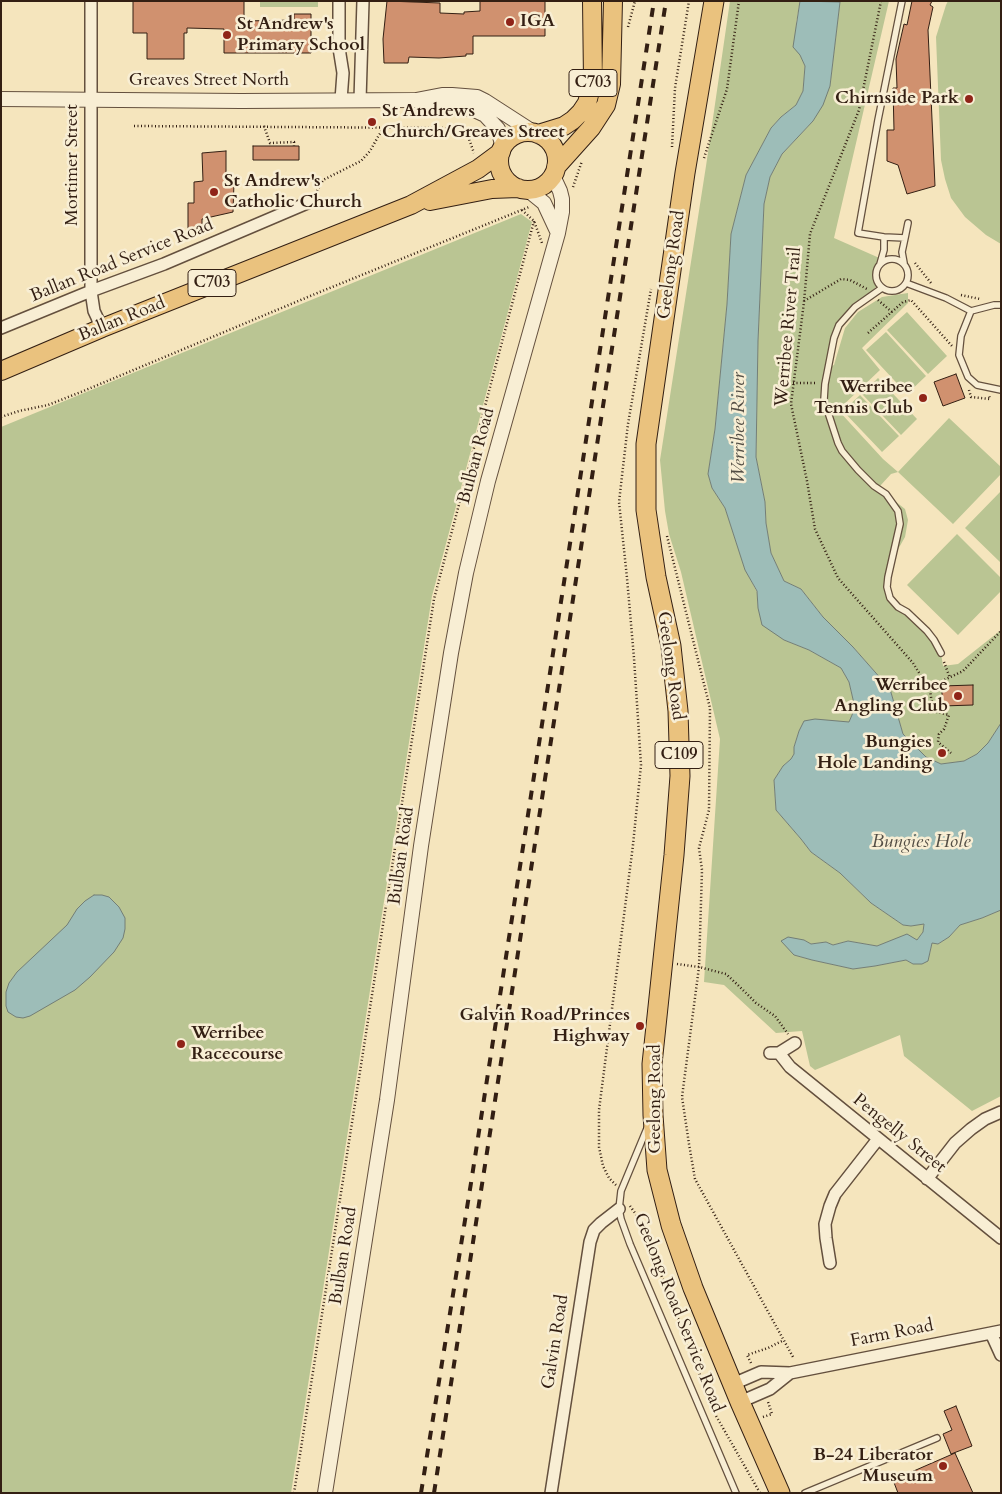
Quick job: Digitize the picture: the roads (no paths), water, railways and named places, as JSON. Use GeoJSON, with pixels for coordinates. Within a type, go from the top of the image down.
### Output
{"type":"FeatureCollection","features":[{"type":"Feature","properties":{"kind":"highway","name":"Geelong Road"},"geometry":{"type":"LineString","coordinates":[[714,1],[685,173],[646,444],[646,510],[656,577],[671,646],[678,711],[680,776],[674,855],[652,1064],[652,1115],[657,1170],[671,1225],[740,1402],[780,1493]]}},
{"type":"Feature","properties":{"kind":"main road","name":"C703"},"geometry":{"type":"LineString","coordinates":[[523,189],[536,189],[545,184],[591,128],[606,104],[611,84],[612,1]]}},
{"type":"Feature","properties":{"kind":"main road","name":"C703"},"geometry":{"type":"LineString","coordinates":[[502,150],[505,143],[513,136],[523,132],[536,133],[564,126],[581,112],[587,103],[593,80],[593,2]]}},
{"type":"Feature","properties":{"kind":"main road"},"geometry":{"type":"LineString","coordinates":[[536,133],[547,139],[554,147],[557,157],[554,171]]}},
{"type":"Feature","properties":{"kind":"main road"},"geometry":{"type":"LineString","coordinates":[[502,150],[499,161],[501,170],[510,183],[523,189]]}},
{"type":"Feature","properties":{"kind":"main road","name":"Ballan Road"},"geometry":{"type":"LineString","coordinates":[[1,371],[102,328],[411,205],[478,169],[502,150]]}},
{"type":"Feature","properties":{"kind":"main road","name":"Ballan Road"},"geometry":{"type":"LineString","coordinates":[[411,205],[492,189],[523,189]]}},
{"type":"Feature","properties":{"kind":"street","name":"Mortimer Street"},"geometry":{"type":"LineString","coordinates":[[91,1],[91,291],[94,311],[102,328]]}},
{"type":"Feature","properties":{"kind":"street"},"geometry":{"type":"LineString","coordinates":[[339,1],[339,48],[343,73],[342,100]]}},
{"type":"Feature","properties":{"kind":"street"},"geometry":{"type":"LineString","coordinates":[[360,100],[363,1]]}},
{"type":"Feature","properties":{"kind":"street","name":"Greaves Street North"},"geometry":{"type":"LineString","coordinates":[[1,99],[241,101],[416,100],[442,95],[477,97],[536,133]]}},
{"type":"Feature","properties":{"kind":"street","name":"Greaves Street North"},"geometry":{"type":"LineString","coordinates":[[416,100],[442,106],[472,109],[485,115],[498,129],[502,150]]}},
{"type":"Feature","properties":{"kind":"street","name":"Bulban Road"},"geometry":{"type":"LineString","coordinates":[[325,1493],[386,1109],[424,828],[451,653],[466,573],[488,481],[558,233],[562,212],[562,198],[554,171]]}},
{"type":"Feature","properties":{"kind":"street"},"geometry":{"type":"LineString","coordinates":[[523,189],[544,203],[558,233]]}},
{"type":"Feature","properties":{"kind":"street","name":"Ballan Road Service Road"},"geometry":{"type":"LineString","coordinates":[[1,328],[91,291],[164,264],[312,202]]}},
{"type":"Feature","properties":{"kind":"street","name":"Pengelly Street"},"geometry":{"type":"LineString","coordinates":[[795,1043],[775,1053],[1001,1238]]}},
{"type":"Feature","properties":{"kind":"street"},"geometry":{"type":"LineString","coordinates":[[927,1178],[955,1143],[985,1119],[1001,1112]]}},
{"type":"Feature","properties":{"kind":"street"},"geometry":{"type":"LineString","coordinates":[[830,1264],[825,1224],[830,1206],[840,1186],[878,1139]]}},
{"type":"Feature","properties":{"kind":"street","name":"Galvin Road"},"geometry":{"type":"LineString","coordinates":[[551,1493],[590,1242],[594,1230],[619,1209]]}},
{"type":"Feature","properties":{"kind":"street"},"geometry":{"type":"LineString","coordinates":[[996,1332],[1001,1355]]}},
{"type":"Feature","properties":{"kind":"street","name":"Farm Road"},"geometry":{"type":"LineString","coordinates":[[733,1384],[762,1372],[790,1373],[996,1332]]}},
{"type":"Feature","properties":{"kind":"street","name":"Farm Road"},"geometry":{"type":"LineString","coordinates":[[740,1402],[770,1390],[790,1373]]}},
{"type":"Feature","properties":{"kind":"lane"},"geometry":{"type":"LineString","coordinates":[[902,1],[858,233],[906,238]]}},
{"type":"Feature","properties":{"kind":"lane"},"geometry":{"type":"LineString","coordinates":[[884,237],[884,250],[875,274],[876,280],[882,288],[893,291],[906,283],[908,273],[902,252],[908,223]]}},
{"type":"Feature","properties":{"kind":"lane"},"geometry":{"type":"LineString","coordinates":[[880,264],[894,258],[904,263]]}},
{"type":"Feature","properties":{"kind":"lane"},"geometry":{"type":"LineString","coordinates":[[906,283],[946,298],[971,311],[1001,305]]}},
{"type":"Feature","properties":{"kind":"lane"},"geometry":{"type":"LineString","coordinates":[[882,288],[855,307],[839,325],[834,338],[825,384],[824,400],[842,451],[874,486],[886,494],[898,511],[900,524],[887,587],[890,598],[898,607],[907,612],[927,630],[941,653]]}},
{"type":"Feature","properties":{"kind":"lane"},"geometry":{"type":"LineString","coordinates":[[971,311],[961,336],[959,355],[968,377],[977,385],[1001,390]]}},
{"type":"Feature","properties":{"kind":"lane","name":"Geelong Road Service Road"},"geometry":{"type":"LineString","coordinates":[[652,1115],[621,1191],[619,1209],[630,1244],[736,1493]]}},
{"type":"Feature","properties":{"kind":"lane"},"geometry":{"type":"LineString","coordinates":[[804,1493],[937,1438]]}},
{"type":"Feature","properties":{"kind":"water"},"geometry":{"type":"Polygon","coordinates":[[[800,1],[840,2],[830,86],[823,105],[813,121],[782,154],[770,177],[764,204],[758,341],[756,457],[765,502],[771,553],[784,581],[801,589],[823,617],[853,647],[890,689],[903,734],[926,757],[941,764],[964,761],[977,754],[988,743],[1001,723],[1001,910],[960,925],[949,937],[938,944],[932,943],[928,961],[922,964],[913,964],[906,960],[853,969],[794,955],[781,941],[788,937],[804,940],[811,944],[826,942],[833,945],[848,941],[877,946],[907,934],[917,940],[923,932],[924,924],[903,925],[871,903],[840,873],[811,852],[776,810],[774,780],[794,754],[794,747],[804,721],[815,719],[849,722],[855,708],[849,682],[841,668],[809,650],[784,640],[762,625],[757,591],[745,570],[725,508],[712,488],[708,474],[715,429],[727,304],[731,234],[746,175],[771,128],[796,105],[803,91],[805,66],[800,55],[793,47],[800,1]]]}},
{"type":"Feature","properties":{"kind":"water"},"geometry":{"type":"Polygon","coordinates":[[[94,895],[109,897],[119,907],[125,918],[123,938],[114,952],[75,990],[30,1016],[16,1017],[8,1012],[6,992],[9,983],[17,972],[67,925],[77,909],[85,901],[94,895]]]}},
{"type":"Feature","properties":{"kind":"railway"},"geometry":{"type":"LineString","coordinates":[[421,1493],[471,1183],[654,1]]}},
{"type":"Feature","properties":{"kind":"railway"},"geometry":{"type":"LineString","coordinates":[[434,1493],[666,1]]}},
{"type":"Feature","properties":{"kind":"place","name":"IGA"},"geometry":{"type":"Point","coordinates":[510,22]}},
{"type":"Feature","properties":{"kind":"place","name":"St Andrew's Primary School"},"geometry":{"type":"Point","coordinates":[227,35]}},
{"type":"Feature","properties":{"kind":"place","name":"Chirnside Park"},"geometry":{"type":"Point","coordinates":[969,99]}},
{"type":"Feature","properties":{"kind":"place","name":"St Andrews Church/Greaves Street"},"geometry":{"type":"Point","coordinates":[372,122]}},
{"type":"Feature","properties":{"kind":"place","name":"St Andrew's Catholic Church"},"geometry":{"type":"Point","coordinates":[214,192]}},
{"type":"Feature","properties":{"kind":"place","name":"Werribee Tennis Club"},"geometry":{"type":"Point","coordinates":[923,398]}},
{"type":"Feature","properties":{"kind":"place","name":"Werribee Angling Club"},"geometry":{"type":"Point","coordinates":[958,696]}},
{"type":"Feature","properties":{"kind":"place","name":"Bungies Hole Landing"},"geometry":{"type":"Point","coordinates":[942,753]}},
{"type":"Feature","properties":{"kind":"place","name":"Galvin Road/Princes Highway"},"geometry":{"type":"Point","coordinates":[640,1026]}},
{"type":"Feature","properties":{"kind":"place","name":"Werribee Racecourse"},"geometry":{"type":"Point","coordinates":[181,1044]}},
{"type":"Feature","properties":{"kind":"place","name":"B-24 Liberator Museum"},"geometry":{"type":"Point","coordinates":[943,1466]}},
{"type":"Feature","properties":{"kind":"water label","name":"Werribee River"},"geometry":{"type":"Point","coordinates":[740,428]}},
{"type":"Feature","properties":{"kind":"water label","name":"Bungies Hole"},"geometry":{"type":"Point","coordinates":[921,843]}}]}
